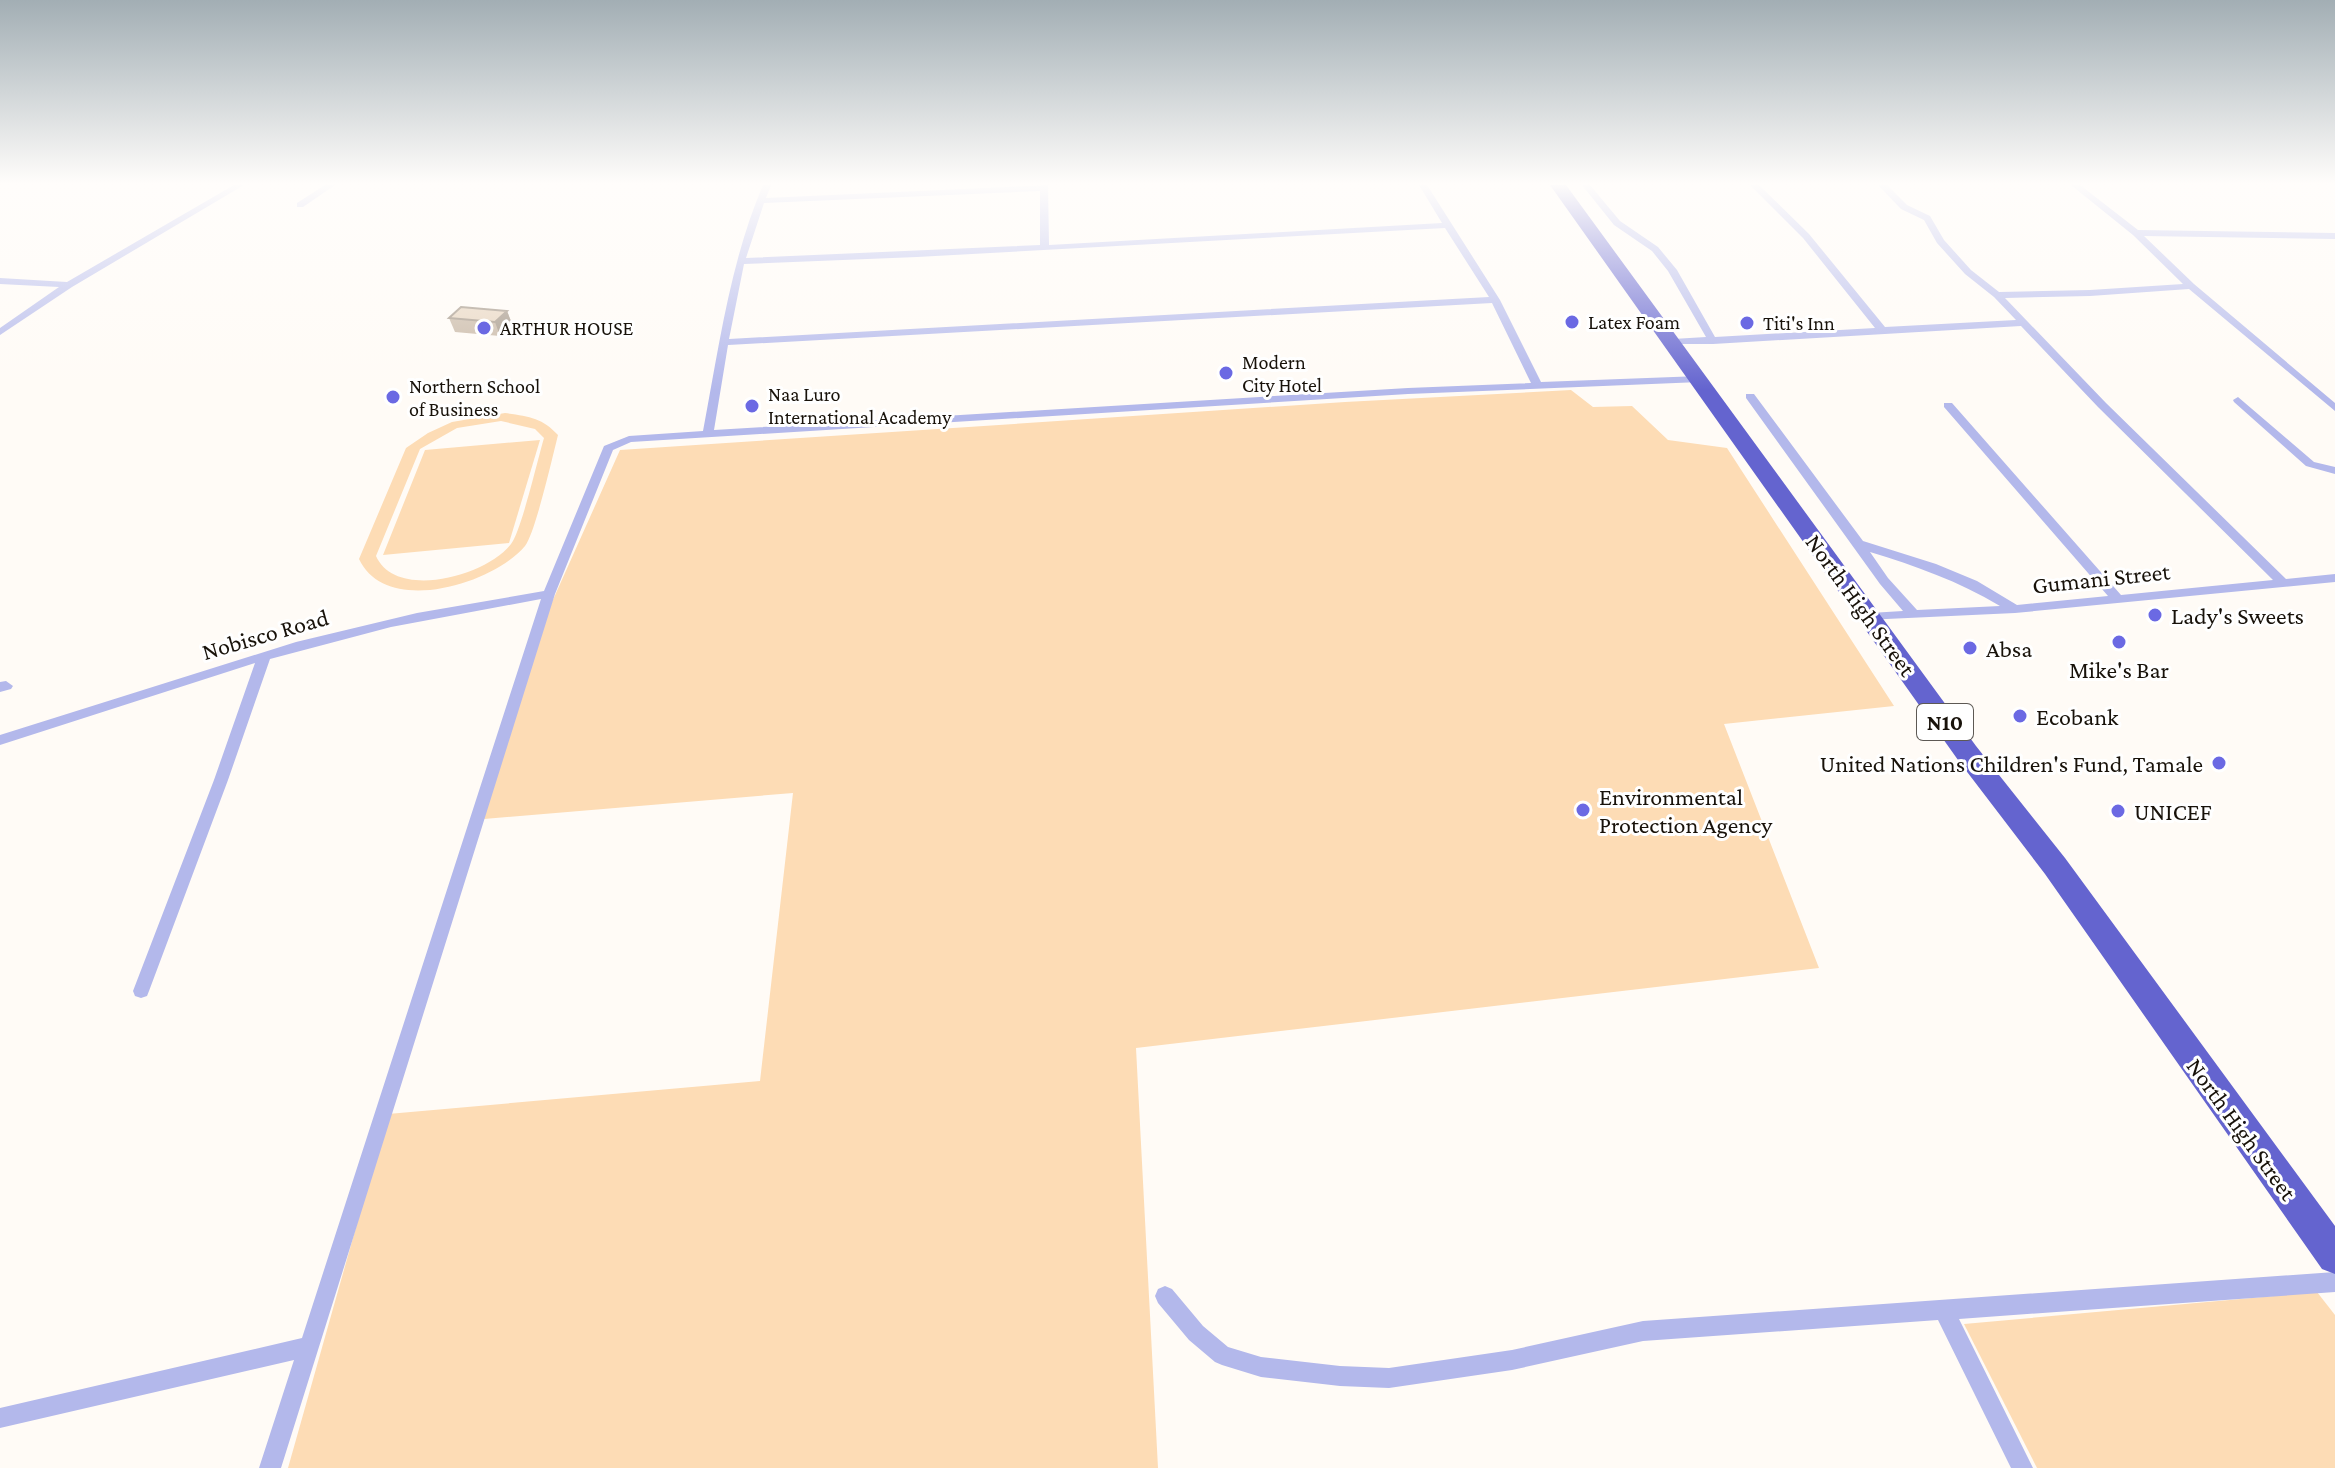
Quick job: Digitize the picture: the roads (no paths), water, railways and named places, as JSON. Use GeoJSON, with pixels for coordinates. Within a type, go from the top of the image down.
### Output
{"type":"FeatureCollection","features":[{"type":"Feature","properties":{"kind":"highway","name":"North High Street"},"geometry":{"type":"LineString","coordinates":[[1608,254],[2335,1256]]}},
{"type":"Feature","properties":{"kind":"street"},"geometry":{"type":"LineString","coordinates":[[0,332],[69,285],[123,254]]}},
{"type":"Feature","properties":{"kind":"street"},"geometry":{"type":"LineString","coordinates":[[708,435],[728,309],[743,254]]}},
{"type":"Feature","properties":{"kind":"street"},"geometry":{"type":"LineString","coordinates":[[741,261],[950,254]]}},
{"type":"Feature","properties":{"kind":"street"},"geometry":{"type":"LineString","coordinates":[[1466,254],[1495,300],[1538,386]]}},
{"type":"Feature","properties":{"kind":"street"},"geometry":{"type":"LineString","coordinates":[[1659,254],[1672,270],[1713,341]]}},
{"type":"Feature","properties":{"kind":"street"},"geometry":{"type":"LineString","coordinates":[[1820,254],[1882,330]]}},
{"type":"Feature","properties":{"kind":"street"},"geometry":{"type":"LineString","coordinates":[[1951,254],[1968,272],[1997,295],[2283,583]]}},
{"type":"Feature","properties":{"kind":"street"},"geometry":{"type":"LineString","coordinates":[[2157,254],[2191,286],[2335,408]]}},
{"type":"Feature","properties":{"kind":"street"},"geometry":{"type":"LineString","coordinates":[[0,281],[69,285]]}},
{"type":"Feature","properties":{"kind":"street"},"geometry":{"type":"LineString","coordinates":[[1997,295],[2191,286]]}},
{"type":"Feature","properties":{"kind":"street"},"geometry":{"type":"LineString","coordinates":[[725,342],[1495,300]]}},
{"type":"Feature","properties":{"kind":"street"},"geometry":{"type":"LineString","coordinates":[[1673,342],[2022,323]]}},
{"type":"Feature","properties":{"kind":"street"},"geometry":{"type":"LineString","coordinates":[[270,1468],[549,594],[608,448],[629,439],[1408,391],[1700,379]]}},
{"type":"Feature","properties":{"kind":"street"},"geometry":{"type":"LineString","coordinates":[[1750,396],[1884,581],[1913,614]]}},
{"type":"Feature","properties":{"kind":"street"},"geometry":{"type":"LineString","coordinates":[[2238,400],[2310,464],[2335,471]]}},
{"type":"Feature","properties":{"kind":"street"},"geometry":{"type":"LineString","coordinates":[[1948,405],[2118,599]]}},
{"type":"Feature","properties":{"kind":"street"},"geometry":{"type":"LineString","coordinates":[[1859,544],[1931,562],[2015,609]]}},
{"type":"Feature","properties":{"kind":"street","name":"Gumani Street"},"geometry":{"type":"LineString","coordinates":[[1870,617],[2015,609],[2335,578]]}},
{"type":"Feature","properties":{"kind":"street","name":"Nobisco Road"},"geometry":{"type":"LineString","coordinates":[[0,740],[264,656],[356,631],[549,594]]}},
{"type":"Feature","properties":{"kind":"street"},"geometry":{"type":"LineString","coordinates":[[141,991],[264,656]]}},
{"type":"Feature","properties":{"kind":"street"},"geometry":{"type":"LineString","coordinates":[[1165,1296],[1196,1333],[1222,1355],[1261,1367],[1389,1378],[1512,1360],[1643,1331],[2335,1282]]}},
{"type":"Feature","properties":{"kind":"street"},"geometry":{"type":"LineString","coordinates":[[1944,1310],[2022,1468]]}},
{"type":"Feature","properties":{"kind":"street"},"geometry":{"type":"LineString","coordinates":[[0,1418],[309,1346]]}},
{"type":"Feature","properties":{"kind":"place","name":"Latex Foam"},"geometry":{"type":"Point","coordinates":[1572,322]}},
{"type":"Feature","properties":{"kind":"place","name":"Titi's Inn"},"geometry":{"type":"Point","coordinates":[1747,323]}},
{"type":"Feature","properties":{"kind":"place","name":"ARTHUR HOUSE"},"geometry":{"type":"Point","coordinates":[484,328]}},
{"type":"Feature","properties":{"kind":"place","name":"Modern City Hotel"},"geometry":{"type":"Point","coordinates":[1226,373]}},
{"type":"Feature","properties":{"kind":"place","name":"Northern School of Business"},"geometry":{"type":"Point","coordinates":[393,397]}},
{"type":"Feature","properties":{"kind":"place","name":"Naa Luro International Academy"},"geometry":{"type":"Point","coordinates":[752,406]}},
{"type":"Feature","properties":{"kind":"place","name":"Lady's Sweets"},"geometry":{"type":"Point","coordinates":[2155,615]}},
{"type":"Feature","properties":{"kind":"place","name":"Mike's Bar"},"geometry":{"type":"Point","coordinates":[2119,642]}},
{"type":"Feature","properties":{"kind":"place","name":"Absa"},"geometry":{"type":"Point","coordinates":[1970,648]}},
{"type":"Feature","properties":{"kind":"place","name":"Ecobank"},"geometry":{"type":"Point","coordinates":[2020,716]}},
{"type":"Feature","properties":{"kind":"place","name":"United Nations Children's Fund, Tamale"},"geometry":{"type":"Point","coordinates":[2219,763]}},
{"type":"Feature","properties":{"kind":"place","name":"Environmental Protection Agency"},"geometry":{"type":"Point","coordinates":[1583,810]}},
{"type":"Feature","properties":{"kind":"place","name":"UNICEF"},"geometry":{"type":"Point","coordinates":[2118,811]}}]}
